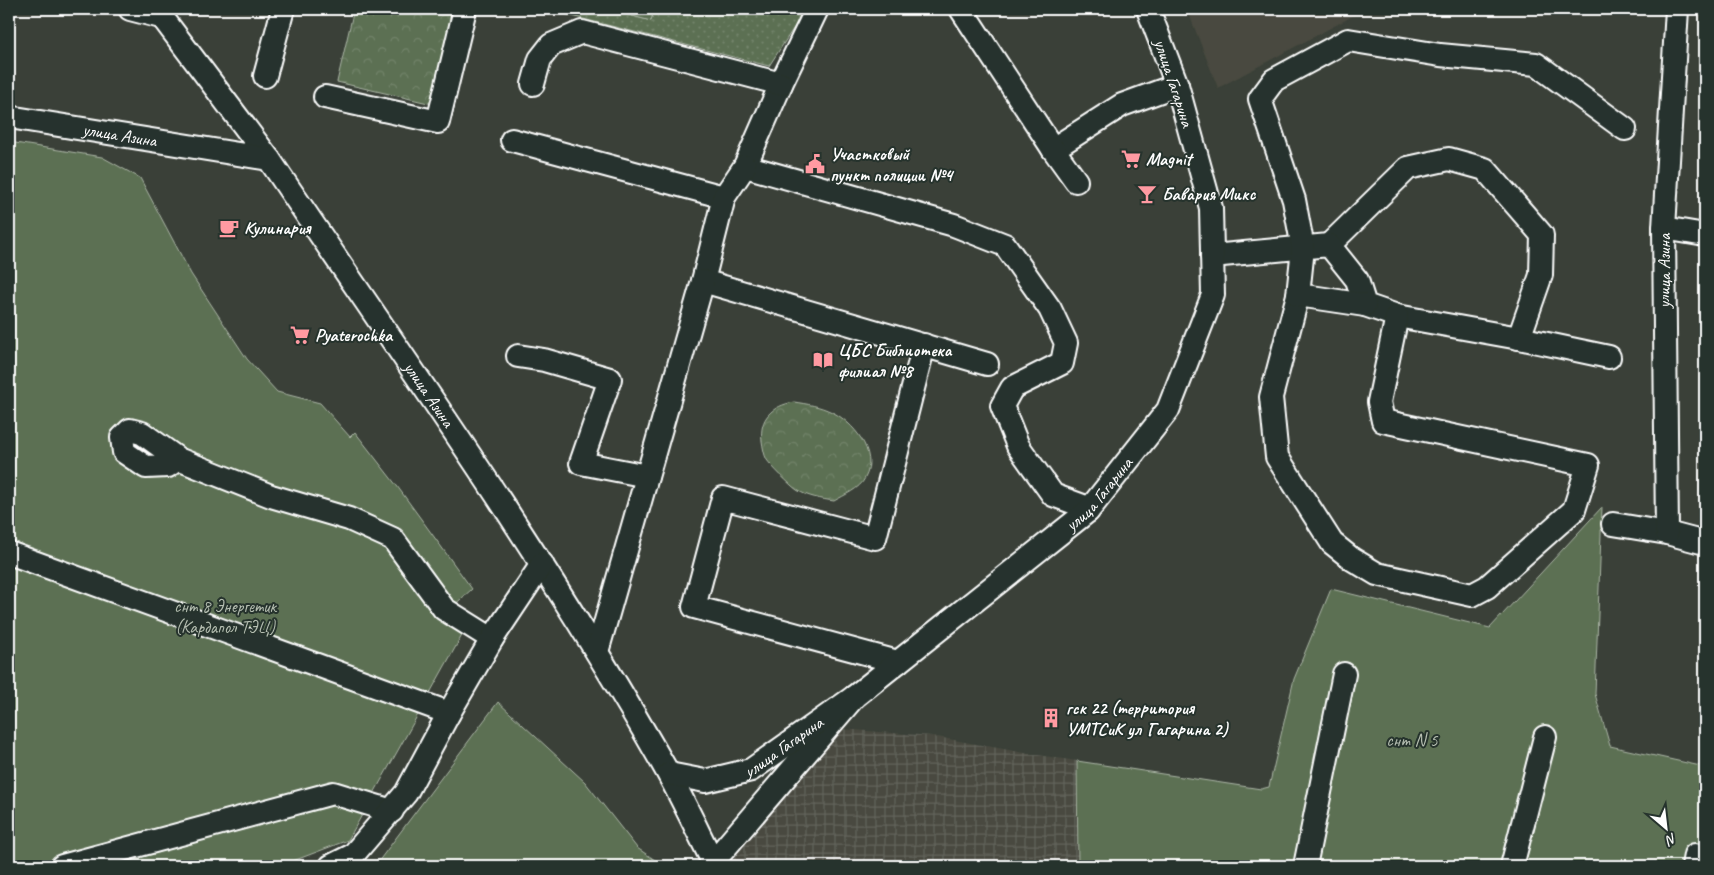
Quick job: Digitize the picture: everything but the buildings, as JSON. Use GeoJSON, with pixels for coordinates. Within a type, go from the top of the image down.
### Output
{"type":"FeatureCollection","features":[{"type":"Feature","properties":{"kind":"street"},"geometry":{"type":"LineString","coordinates":[[130,9],[158,13],[269,159]]}},
{"type":"Feature","properties":{"kind":"street"},"geometry":{"type":"LineString","coordinates":[[265,76],[283,9]]}},
{"type":"Feature","properties":{"kind":"street"},"geometry":{"type":"LineString","coordinates":[[324,97],[438,122],[464,9]]}},
{"type":"Feature","properties":{"kind":"street"},"geometry":{"type":"LineString","coordinates":[[597,652],[703,281],[724,197],[745,166],[817,9]]}},
{"type":"Feature","properties":{"kind":"street"},"geometry":{"type":"LineString","coordinates":[[961,9],[1076,181]]}},
{"type":"Feature","properties":{"kind":"street","name":"улица Гагарина"},"geometry":{"type":"LineString","coordinates":[[669,774],[705,781],[751,770],[854,697],[1088,511],[1168,410],[1213,295],[1211,208],[1177,85],[1148,9]]}},
{"type":"Feature","properties":{"kind":"street","name":"улица Азина"},"geometry":{"type":"LineString","coordinates":[[1666,533],[1664,228],[1677,9]]}},
{"type":"Feature","properties":{"kind":"street"},"geometry":{"type":"LineString","coordinates":[[533,84],[540,59],[551,46],[582,32],[781,84]]}},
{"type":"Feature","properties":{"kind":"street"},"geometry":{"type":"LineString","coordinates":[[1398,316],[1379,402],[1383,421],[1588,465],[1574,510],[1486,587],[1472,595],[1377,574],[1352,559],[1332,543],[1277,457],[1271,397],[1298,296],[1303,248],[1294,200],[1260,99],[1274,80],[1348,40],[1440,55],[1536,64],[1625,128]]}},
{"type":"Feature","properties":{"kind":"street"},"geometry":{"type":"LineString","coordinates":[[1053,149],[1122,105],[1177,85]]}},
{"type":"Feature","properties":{"kind":"street","name":"улица Азина"},"geometry":{"type":"LineString","coordinates":[[9,117],[269,159],[542,564],[597,652],[669,774],[714,862],[854,697]]}},
{"type":"Feature","properties":{"kind":"street"},"geometry":{"type":"LineString","coordinates":[[512,140],[724,197]]}},
{"type":"Feature","properties":{"kind":"street"},"geometry":{"type":"LineString","coordinates":[[1212,256],[1329,245],[1408,168],[1449,160],[1485,170],[1542,235],[1541,275],[1520,338]]}},
{"type":"Feature","properties":{"kind":"street"},"geometry":{"type":"LineString","coordinates":[[745,166],[954,225],[1005,245],[1050,309],[1066,343],[1062,363],[1012,388],[1002,406],[1018,446],[1053,495],[1083,506],[1088,511]]}},
{"type":"Feature","properties":{"kind":"street"},"geometry":{"type":"LineString","coordinates":[[1664,228],[1705,235]]}},
{"type":"Feature","properties":{"kind":"street"},"geometry":{"type":"LineString","coordinates":[[1329,245],[1357,280],[1365,304]]}},
{"type":"Feature","properties":{"kind":"street"},"geometry":{"type":"LineString","coordinates":[[703,281],[987,364]]}},
{"type":"Feature","properties":{"kind":"street"},"geometry":{"type":"LineString","coordinates":[[1298,296],[1365,304],[1398,316],[1520,338],[1609,357]]}},
{"type":"Feature","properties":{"kind":"street"},"geometry":{"type":"LineString","coordinates":[[898,662],[694,607],[723,498],[875,538],[924,345]]}},
{"type":"Feature","properties":{"kind":"street"},"geometry":{"type":"LineString","coordinates":[[518,356],[544,360],[610,379],[581,463],[646,476]]}},
{"type":"Feature","properties":{"kind":"street"},"geometry":{"type":"LineString","coordinates":[[178,459],[270,496],[349,519],[393,539],[444,610],[492,639]]}},
{"type":"Feature","properties":{"kind":"street"},"geometry":{"type":"LineString","coordinates":[[1613,524],[1666,533],[1705,543]]}},
{"type":"Feature","properties":{"kind":"street"},"geometry":{"type":"LineString","coordinates":[[9,553],[449,713]]}},
{"type":"Feature","properties":{"kind":"street"},"geometry":{"type":"LineString","coordinates":[[332,866],[352,855],[406,793],[492,639],[542,564]]}},
{"type":"Feature","properties":{"kind":"street"},"geometry":{"type":"LineString","coordinates":[[1305,866],[1344,674]]}},
{"type":"Feature","properties":{"kind":"street"},"geometry":{"type":"LineString","coordinates":[[1512,866],[1545,737]]}},
{"type":"Feature","properties":{"kind":"street"},"geometry":{"type":"LineString","coordinates":[[62,866],[333,793],[392,810]]}},
{"type":"Feature","properties":{"kind":"shaded area"},"geometry":{"type":"Polygon","coordinates":[[[1187,9],[1366,9],[1218,88],[1187,9]]]}},
{"type":"Feature","properties":{"kind":"shaded area"},"geometry":{"type":"Polygon","coordinates":[[[841,729],[932,736],[1077,761],[1078,866],[727,866],[841,729]]]}},
{"type":"Feature","properties":{"kind":"green space"},"geometry":{"type":"Polygon","coordinates":[[[354,9],[459,9],[437,105],[337,82],[354,9]]]}},
{"type":"Feature","properties":{"kind":"green space"},"geometry":{"type":"Polygon","coordinates":[[[544,9],[607,9],[651,21],[654,9],[806,9],[769,66],[544,9]]]}},
{"type":"Feature","properties":{"kind":"green space"},"geometry":{"type":"Polygon","coordinates":[[[607,9],[654,9],[651,21],[607,9]]]}},
{"type":"Feature","properties":{"kind":"green space","name":"снт 8 Энергетик (Кардапол ТЭЦ)"},"geometry":{"type":"Polygon","coordinates":[[[9,142],[102,157],[140,178],[191,274],[247,359],[277,392],[320,403],[350,437],[355,432],[472,589],[451,608],[470,621],[348,840],[280,866],[9,866],[9,142]]]}},
{"type":"Feature","properties":{"kind":"green space"},"geometry":{"type":"Polygon","coordinates":[[[794,402],[809,404],[832,412],[848,423],[862,439],[869,459],[865,478],[863,482],[851,491],[834,501],[810,496],[797,490],[776,471],[766,458],[762,433],[765,420],[773,410],[794,402]]]}},
{"type":"Feature","properties":{"kind":"green space","name":"снт N 5"},"geometry":{"type":"Polygon","coordinates":[[[1602,507],[1595,694],[1610,746],[1705,767],[1705,866],[1078,866],[1077,761],[1261,789],[1269,787],[1294,679],[1331,589],[1490,628],[1602,507]]]}},
{"type":"Feature","properties":{"kind":"green space"},"geometry":{"type":"Polygon","coordinates":[[[498,702],[585,782],[637,848],[664,866],[375,866],[498,702]]]}},
{"type":"Feature","properties":{"kind":"place","name":"Magnit"},"geometry":{"type":"Point","coordinates":[1131,159]}},
{"type":"Feature","properties":{"kind":"place","name":"Участковый пункт полиции №4"},"geometry":{"type":"Point","coordinates":[815,164]}},
{"type":"Feature","properties":{"kind":"place","name":"Бавария Микс"},"geometry":{"type":"Point","coordinates":[1147,194]}},
{"type":"Feature","properties":{"kind":"place","name":"Кулинария"},"geometry":{"type":"Point","coordinates":[229,228]}},
{"type":"Feature","properties":{"kind":"place","name":"Pyaterochka"},"geometry":{"type":"Point","coordinates":[300,335]}},
{"type":"Feature","properties":{"kind":"place","name":"ЦБС Библиотека филиал №8"},"geometry":{"type":"Point","coordinates":[823,360]}},
{"type":"Feature","properties":{"kind":"place","name":"гск 22 (территория УМТСиК ул Гагарина 2)"},"geometry":{"type":"Point","coordinates":[1051,718]}}]}
